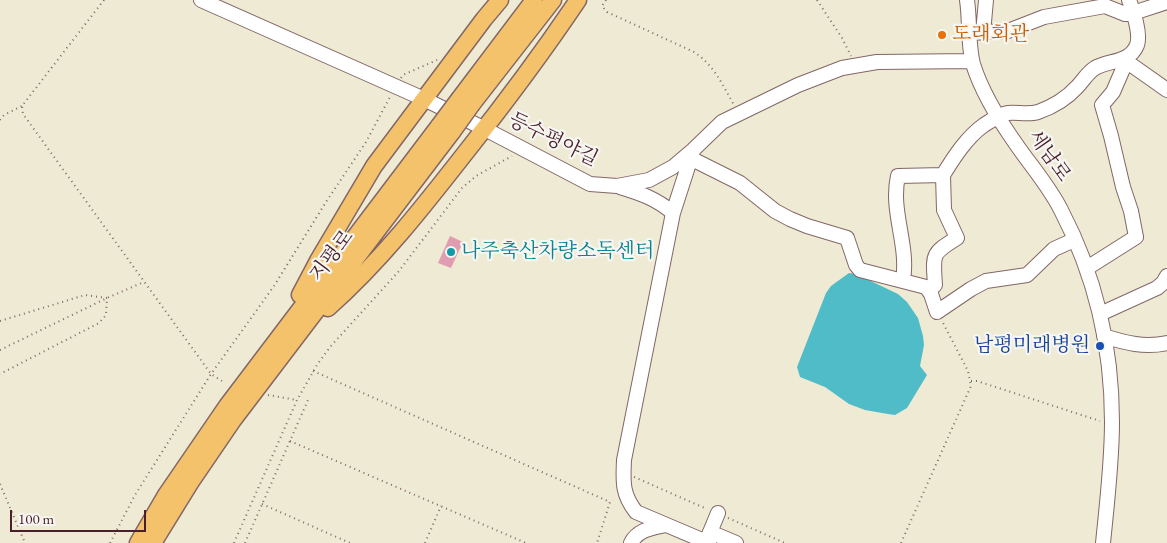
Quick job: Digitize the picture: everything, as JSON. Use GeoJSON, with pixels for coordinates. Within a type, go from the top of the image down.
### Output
{"type":"FeatureCollection","features":[{"type":"Feature","properties":{"kind":"main road"},"geometry":{"type":"LineString","coordinates":[[281,333],[319,259],[374,166],[500,0]]}},
{"type":"Feature","properties":{"kind":"main road","name":"지평로"},"geometry":{"type":"LineString","coordinates":[[153,543],[190,482],[228,427],[300,332],[466,101],[534,0]]}},
{"type":"Feature","properties":{"kind":"main road","name":"지평로"},"geometry":{"type":"LineString","coordinates":[[466,101],[553,0]]}},
{"type":"Feature","properties":{"kind":"main road"},"geometry":{"type":"LineString","coordinates":[[300,332],[354,285],[414,220],[551,40],[578,0]]}},
{"type":"Feature","properties":{"kind":"main road","name":"지평로"},"geometry":{"type":"LineString","coordinates":[[138,543],[166,496],[226,406],[281,333],[445,129]]}},
{"type":"Feature","properties":{"kind":"street","name":"등수평야길"},"geometry":{"type":"LineString","coordinates":[[201,0],[424,99],[485,128],[590,184],[617,186],[649,180],[692,154],[715,127],[738,114],[816,78],[855,65],[877,62],[972,61]]}},
{"type":"Feature","properties":{"kind":"street","name":"세남로"},"geometry":{"type":"LineString","coordinates":[[968,0],[977,33],[972,61],[980,85],[998,117],[1058,203],[1087,268],[1100,314],[1110,381],[1112,424],[1103,543]]}},
{"type":"Feature","properties":{"kind":"street"},"geometry":{"type":"LineString","coordinates":[[986,0],[977,33],[1008,31],[1044,17],[1105,6],[1125,14],[1131,7],[1167,2]]}},
{"type":"Feature","properties":{"kind":"street"},"geometry":{"type":"LineString","coordinates":[[1087,268],[1136,237],[1131,211],[1102,105],[1113,92],[1125,60],[1137,44],[1131,7]]}},
{"type":"Feature","properties":{"kind":"street"},"geometry":{"type":"LineString","coordinates":[[1125,60],[1167,90]]}},
{"type":"Feature","properties":{"kind":"street"},"geometry":{"type":"LineString","coordinates":[[929,290],[935,285],[935,256],[941,248],[958,238],[944,210],[943,175],[954,156],[983,125],[1007,113],[1024,114],[1048,108],[1075,90],[1087,75],[1095,69],[1125,60]]}},
{"type":"Feature","properties":{"kind":"street"},"geometry":{"type":"LineString","coordinates":[[632,540],[634,519],[624,491],[623,474],[626,451],[672,213],[692,154],[740,183],[775,212],[807,226],[847,238],[850,241],[856,265],[860,270],[922,285],[929,290],[937,312],[970,289],[986,281],[1027,275],[1054,249],[1074,240]]}},
{"type":"Feature","properties":{"kind":"street"},"geometry":{"type":"LineString","coordinates":[[903,280],[905,260],[895,196],[898,176],[943,175]]}},
{"type":"Feature","properties":{"kind":"street"},"geometry":{"type":"LineString","coordinates":[[617,186],[652,198],[672,213]]}},
{"type":"Feature","properties":{"kind":"street"},"geometry":{"type":"LineString","coordinates":[[1100,314],[1157,288],[1167,276]]}},
{"type":"Feature","properties":{"kind":"street"},"geometry":{"type":"LineString","coordinates":[[1104,336],[1124,343],[1138,345],[1155,346],[1167,344]]}},
{"type":"Feature","properties":{"kind":"street"},"geometry":{"type":"LineString","coordinates":[[629,503],[636,512],[666,525],[708,539],[736,543]]}},
{"type":"Feature","properties":{"kind":"street"},"geometry":{"type":"LineString","coordinates":[[708,539],[718,513]]}},
{"type":"Feature","properties":{"kind":"street"},"geometry":{"type":"LineString","coordinates":[[632,540],[648,529],[666,525]]}},
{"type":"Feature","properties":{"kind":"path"},"geometry":{"type":"LineString","coordinates":[[0,120],[4,115],[22,106],[104,0]]}},
{"type":"Feature","properties":{"kind":"path"},"geometry":{"type":"LineString","coordinates":[[606,0],[602,6],[607,12],[694,52],[706,60],[715,70],[738,114]]}},
{"type":"Feature","properties":{"kind":"path"},"geometry":{"type":"LineString","coordinates":[[817,0],[842,38],[855,65]]}},
{"type":"Feature","properties":{"kind":"path"},"geometry":{"type":"LineString","coordinates":[[110,543],[134,495],[211,374],[274,286],[366,142],[394,87],[403,75],[436,61],[442,53]]}},
{"type":"Feature","properties":{"kind":"path"},"geometry":{"type":"LineString","coordinates":[[22,106],[23,114],[144,282],[211,374],[222,381]]}},
{"type":"Feature","properties":{"kind":"path"},"geometry":{"type":"LineString","coordinates":[[234,543],[297,400],[313,371],[330,347],[399,271],[462,188],[492,165],[524,149]]}},
{"type":"Feature","properties":{"kind":"path"},"geometry":{"type":"LineString","coordinates":[[0,350],[144,282]]}},
{"type":"Feature","properties":{"kind":"path"},"geometry":{"type":"LineString","coordinates":[[0,321],[85,295],[107,298]]}},
{"type":"Feature","properties":{"kind":"path"},"geometry":{"type":"LineString","coordinates":[[0,374],[99,323],[106,315],[107,298]]}},
{"type":"Feature","properties":{"kind":"path"},"geometry":{"type":"LineString","coordinates":[[901,543],[969,393],[971,381],[937,312]]}},
{"type":"Feature","properties":{"kind":"path"},"geometry":{"type":"LineString","coordinates":[[313,371],[610,502],[596,543]]}},
{"type":"Feature","properties":{"kind":"path"},"geometry":{"type":"LineString","coordinates":[[971,381],[978,381],[1112,424]]}},
{"type":"Feature","properties":{"kind":"path"},"geometry":{"type":"LineString","coordinates":[[266,395],[297,400]]}},
{"type":"Feature","properties":{"kind":"path"},"geometry":{"type":"LineString","coordinates":[[245,543],[308,400]]}},
{"type":"Feature","properties":{"kind":"path"},"geometry":{"type":"LineString","coordinates":[[290,442],[526,543]]}},
{"type":"Feature","properties":{"kind":"path"},"geometry":{"type":"LineString","coordinates":[[623,474],[785,543]]}},
{"type":"Feature","properties":{"kind":"path"},"geometry":{"type":"LineString","coordinates":[[0,484],[25,543]]}},
{"type":"Feature","properties":{"kind":"path"},"geometry":{"type":"LineString","coordinates":[[262,504],[350,543]]}},
{"type":"Feature","properties":{"kind":"path"},"geometry":{"type":"LineString","coordinates":[[425,543],[441,506]]}},
{"type":"Feature","properties":{"kind":"water"},"geometry":{"type":"Polygon","coordinates":[[[849,273],[856,274],[898,294],[907,302],[918,318],[924,345],[920,366],[927,375],[907,408],[895,415],[865,410],[849,404],[825,387],[800,377],[797,367],[826,293],[831,286],[849,273]]]}},
{"type":"Feature","properties":{"kind":"building","name":"나주축산차량소독센터"},"geometry":{"type":"Polygon","coordinates":[[[450,236],[463,242],[451,268],[438,263],[450,236]]]}},
{"type":"Feature","properties":{"kind":"place","name":"도래회관"},"geometry":{"type":"Point","coordinates":[942,35]}},
{"type":"Feature","properties":{"kind":"place","name":"나주축산차량소독센터"},"geometry":{"type":"Point","coordinates":[451,252]}},
{"type":"Feature","properties":{"kind":"place","name":"남평미래병원"},"geometry":{"type":"Point","coordinates":[1100,346]}}]}
